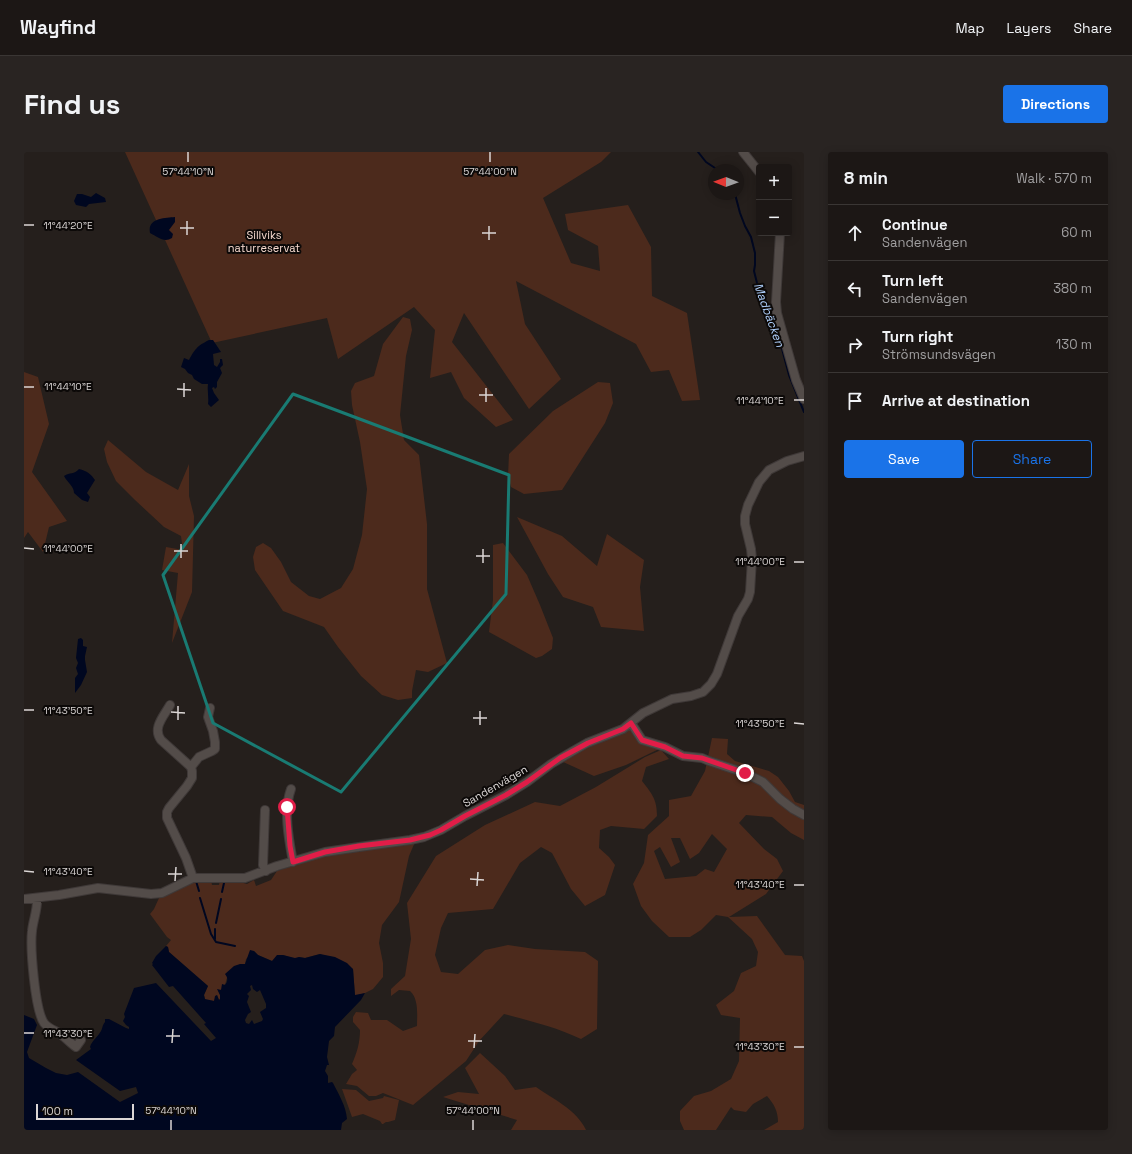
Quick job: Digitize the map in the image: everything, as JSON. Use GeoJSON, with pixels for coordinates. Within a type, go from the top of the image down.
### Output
{"type":"FeatureCollection","features":[{"type":"Feature","properties":{"kind":"street"},"geometry":{"type":"LineString","coordinates":[[743,152],[756,168]]}},
{"type":"Feature","properties":{"kind":"street"},"geometry":{"type":"LineString","coordinates":[[780,236],[776,302],[777,313],[796,380],[804,399]]}},
{"type":"Feature","properties":{"kind":"street","name":"Sandenvägen"},"geometry":{"type":"LineString","coordinates":[[24,899],[98,888],[158,894],[193,878],[245,878],[277,866],[325,852],[410,840],[430,835],[506,795],[560,758],[588,743],[618,731],[643,713],[668,700],[699,694],[711,684],[723,661],[735,623],[748,599],[750,592],[752,559],[744,524],[748,505],[758,482],[769,470],[786,461],[804,456]]}},
{"type":"Feature","properties":{"kind":"street"},"geometry":{"type":"LineString","coordinates":[[170,705],[157,728],[158,734],[161,740],[191,767],[192,778],[169,808],[167,818],[186,858],[193,878]]}},
{"type":"Feature","properties":{"kind":"street"},"geometry":{"type":"LineString","coordinates":[[191,767],[199,757],[215,749],[214,732],[208,717],[210,708]]}},
{"type":"Feature","properties":{"kind":"street"},"geometry":{"type":"LineString","coordinates":[[631,723],[642,740],[665,747],[683,756],[702,758],[763,782],[780,799],[804,815]]}},
{"type":"Feature","properties":{"kind":"street"},"geometry":{"type":"LineString","coordinates":[[291,789],[287,807],[290,846],[293,862]]}},
{"type":"Feature","properties":{"kind":"street"},"geometry":{"type":"LineString","coordinates":[[266,810],[263,865],[266,871]]}},
{"type":"Feature","properties":{"kind":"street"},"geometry":{"type":"LineString","coordinates":[[37,898],[38,903],[31,932],[32,969],[39,1013],[44,1023],[48,1027],[59,1033],[76,1047],[81,1040]]}},
{"type":"Feature","properties":{"kind":"highlighted area"},"geometry":{"type":"Polygon","coordinates":[[[293,394],[509,475],[506,594],[341,792],[213,723],[163,575],[293,394]]]}},
{"type":"Feature","properties":{"kind":"green space","name":"Sillviks naturreservat"},"geometry":{"type":"Polygon","coordinates":[[[125,152],[611,152],[601,162],[543,198],[571,263],[600,271],[598,246],[568,230],[565,214],[628,205],[651,247],[652,296],[687,313],[700,400],[682,401],[669,370],[651,372],[636,344],[516,281],[525,324],[561,379],[529,409],[464,313],[452,342],[513,420],[496,427],[464,398],[451,372],[430,378],[435,330],[414,307],[338,359],[327,318],[212,343],[125,152]]]}},
{"type":"Feature","properties":{"kind":"green space"},"geometry":{"type":"Polygon","coordinates":[[[403,317],[410,319],[412,330],[406,356],[400,415],[404,440],[419,455],[427,524],[427,589],[447,663],[428,672],[416,670],[412,698],[398,700],[382,695],[361,676],[324,627],[283,611],[255,570],[253,557],[256,547],[263,543],[271,548],[281,562],[291,582],[309,596],[320,599],[341,588],[353,569],[362,535],[367,489],[360,442],[352,405],[351,391],[355,383],[374,376],[383,344],[403,317]]]}},
{"type":"Feature","properties":{"kind":"green space"},"geometry":{"type":"Polygon","coordinates":[[[24,372],[38,377],[49,424],[32,472],[67,521],[49,527],[43,552],[28,532],[24,538],[24,372]]]}},
{"type":"Feature","properties":{"kind":"green space"},"geometry":{"type":"Polygon","coordinates":[[[598,382],[610,383],[613,403],[605,423],[562,490],[524,494],[511,487],[508,476],[509,454],[553,411],[598,382]]]}},
{"type":"Feature","properties":{"kind":"green space"},"geometry":{"type":"Polygon","coordinates":[[[108,440],[146,472],[178,490],[189,464],[189,496],[194,516],[192,592],[172,643],[178,573],[162,570],[166,547],[183,550],[181,536],[164,527],[116,481],[107,462],[104,449],[108,440]]]}},
{"type":"Feature","properties":{"kind":"green space"},"geometry":{"type":"Polygon","coordinates":[[[517,517],[562,536],[597,566],[607,534],[644,560],[640,587],[644,631],[601,627],[593,607],[563,597],[548,574],[517,517]]]}},
{"type":"Feature","properties":{"kind":"green space"},"geometry":{"type":"Polygon","coordinates":[[[503,543],[527,575],[553,638],[552,649],[536,658],[489,632],[493,600],[493,545],[503,543]]]}},
{"type":"Feature","properties":{"kind":"green space"},"geometry":{"type":"Polygon","coordinates":[[[631,728],[661,748],[626,765],[594,776],[561,761],[573,753],[631,728]]]}},
{"type":"Feature","properties":{"kind":"green space"},"geometry":{"type":"Polygon","coordinates":[[[712,738],[728,739],[727,754],[735,761],[769,771],[778,777],[789,791],[795,802],[804,805],[804,840],[791,833],[772,817],[746,815],[739,823],[764,849],[777,859],[783,871],[766,894],[729,917],[757,916],[785,955],[802,956],[804,961],[804,1130],[764,1130],[778,1122],[775,1108],[767,1096],[753,1104],[746,1112],[734,1110],[731,1107],[716,1130],[684,1130],[680,1121],[680,1111],[694,1096],[711,1091],[731,1079],[739,1061],[740,1018],[721,1015],[716,1005],[734,991],[741,973],[756,966],[758,952],[752,939],[728,917],[716,915],[701,930],[690,937],[669,937],[652,921],[641,906],[633,884],[644,863],[648,835],[669,816],[669,800],[691,796],[705,771],[712,738]],[[712,834],[699,853],[690,859],[680,838],[671,838],[680,862],[671,867],[660,847],[654,851],[665,879],[696,876],[705,869],[714,872],[727,849],[712,834]]]}},
{"type":"Feature","properties":{"kind":"green space"},"geometry":{"type":"Polygon","coordinates":[[[661,750],[669,759],[646,767],[642,781],[653,797],[656,805],[657,816],[644,829],[611,826],[600,830],[599,848],[615,865],[605,895],[585,906],[571,889],[552,853],[541,847],[520,863],[493,909],[448,913],[441,928],[435,955],[441,972],[458,974],[485,950],[508,945],[535,949],[585,952],[598,961],[597,1029],[581,1039],[553,1028],[504,1014],[479,1041],[466,1061],[413,1105],[383,1093],[376,1096],[369,1096],[357,1086],[346,1084],[352,1074],[357,1070],[352,1064],[358,1047],[360,1035],[360,1030],[353,1022],[353,1017],[356,1012],[368,1013],[371,1020],[387,1020],[403,1031],[417,1026],[417,1007],[413,994],[410,991],[399,990],[391,996],[391,989],[405,976],[411,939],[407,903],[436,856],[485,825],[535,802],[560,806],[596,787],[645,757],[661,750]]]}},
{"type":"Feature","properties":{"kind":"green space"},"geometry":{"type":"Polygon","coordinates":[[[415,842],[409,856],[399,902],[382,925],[379,943],[383,963],[383,977],[373,989],[355,996],[353,969],[320,954],[295,959],[283,955],[272,961],[258,955],[254,951],[246,959],[245,964],[242,964],[227,978],[225,984],[222,986],[222,989],[218,990],[220,995],[219,1000],[217,995],[214,1001],[205,1000],[204,995],[208,986],[169,952],[168,947],[166,946],[171,940],[167,937],[150,914],[162,895],[190,881],[211,880],[212,885],[219,885],[220,880],[247,884],[254,880],[256,886],[271,880],[277,871],[324,855],[415,842]]]}},
{"type":"Feature","properties":{"kind":"green space"},"geometry":{"type":"Polygon","coordinates":[[[480,1053],[505,1076],[515,1090],[536,1087],[571,1111],[586,1130],[511,1130],[517,1120],[443,1097],[458,1092],[479,1094],[465,1068],[480,1053]]]}},
{"type":"Feature","properties":{"kind":"green space"},"geometry":{"type":"Polygon","coordinates":[[[342,1089],[356,1090],[369,1101],[383,1098],[384,1096],[399,1100],[395,1120],[382,1124],[380,1121],[363,1114],[352,1117],[342,1089]]]}},
{"type":"Feature","properties":{"kind":"water"},"geometry":{"type":"Polygon","coordinates":[[[96,193],[105,198],[106,202],[89,204],[86,207],[76,205],[74,201],[77,194],[91,197],[96,193]]]}},
{"type":"Feature","properties":{"kind":"water"},"geometry":{"type":"Polygon","coordinates":[[[175,217],[175,222],[169,230],[173,234],[172,238],[164,240],[150,233],[151,224],[154,222],[175,217]]]}},
{"type":"Feature","properties":{"kind":"water"},"geometry":{"type":"Polygon","coordinates":[[[209,340],[213,340],[221,352],[213,354],[214,365],[217,367],[220,359],[222,359],[223,365],[220,368],[222,373],[217,382],[217,387],[215,389],[214,387],[212,388],[219,400],[211,407],[208,404],[208,384],[202,384],[194,379],[192,375],[181,367],[184,358],[189,360],[197,348],[209,340]]]}},
{"type":"Feature","properties":{"kind":"water"},"geometry":{"type":"Polygon","coordinates":[[[79,469],[88,473],[95,480],[87,493],[90,497],[88,502],[82,500],[74,493],[72,486],[64,476],[79,469]]]}},
{"type":"Feature","properties":{"kind":"water"},"geometry":{"type":"Polygon","coordinates":[[[81,638],[83,640],[83,646],[87,647],[85,660],[87,672],[81,685],[75,693],[75,678],[78,674],[76,668],[78,663],[76,658],[78,639],[81,638]]]}},
{"type":"Feature","properties":{"kind":"water"},"geometry":{"type":"Polygon","coordinates":[[[166,946],[168,947],[169,952],[208,986],[204,995],[205,999],[214,1001],[215,996],[217,995],[219,1000],[220,999],[217,989],[221,990],[222,984],[226,984],[227,977],[225,974],[234,966],[245,964],[250,950],[272,961],[277,955],[305,958],[320,954],[335,957],[347,963],[353,969],[355,995],[365,993],[361,1000],[335,1027],[334,1036],[329,1041],[327,1057],[329,1065],[327,1065],[325,1071],[328,1076],[328,1083],[333,1083],[345,1110],[347,1119],[342,1123],[341,1130],[24,1130],[24,1015],[34,1019],[37,1025],[27,1052],[29,1058],[56,1073],[67,1075],[78,1072],[120,1102],[138,1093],[136,1087],[120,1091],[76,1060],[91,1049],[90,1047],[101,1031],[105,1019],[109,1019],[129,1029],[123,1021],[125,1017],[124,1014],[134,988],[156,983],[211,1041],[216,1038],[204,1024],[206,1023],[173,986],[169,987],[152,965],[156,956],[166,946]],[[252,985],[250,986],[251,990],[247,994],[249,996],[247,1002],[251,1012],[245,1020],[246,1023],[249,1024],[252,1020],[254,1024],[262,1021],[263,1019],[260,1012],[266,1008],[266,1004],[260,990],[257,992],[253,989],[252,985]]]}},
{"type":"Feature","properties":{"kind":"waterway","name":"Madbäcken"},"geometry":{"type":"LineString","coordinates":[[698,152],[709,164]]}},
{"type":"Feature","properties":{"kind":"waterway","name":"Madbäcken"},"geometry":{"type":"LineString","coordinates":[[737,200],[745,226],[751,237],[755,253],[754,271],[757,283],[767,310],[777,330],[789,375],[804,412]]}},
{"type":"Feature","properties":{"kind":"waterway"},"geometry":{"type":"LineString","coordinates":[[196,881],[199,891]]}},
{"type":"Feature","properties":{"kind":"waterway"},"geometry":{"type":"LineString","coordinates":[[222,892],[224,883]]}},
{"type":"Feature","properties":{"kind":"waterway"},"geometry":{"type":"LineString","coordinates":[[200,898],[211,934],[216,942],[235,946]]}},
{"type":"Feature","properties":{"kind":"waterway"},"geometry":{"type":"LineString","coordinates":[[216,923],[221,899]]}},
{"type":"Feature","properties":{"kind":"waterway"},"geometry":{"type":"LineString","coordinates":[[215,929],[215,939]]}},
{"type":"Feature","properties":{"kind":"route"},"geometry":{"type":"LineString","coordinates":[[287,807],[290,846],[293,862],[325,852],[424,837],[441,830],[506,795],[560,758],[588,743],[614,734],[631,723],[642,740],[665,747],[683,756],[702,758],[745,773]]}}]}
